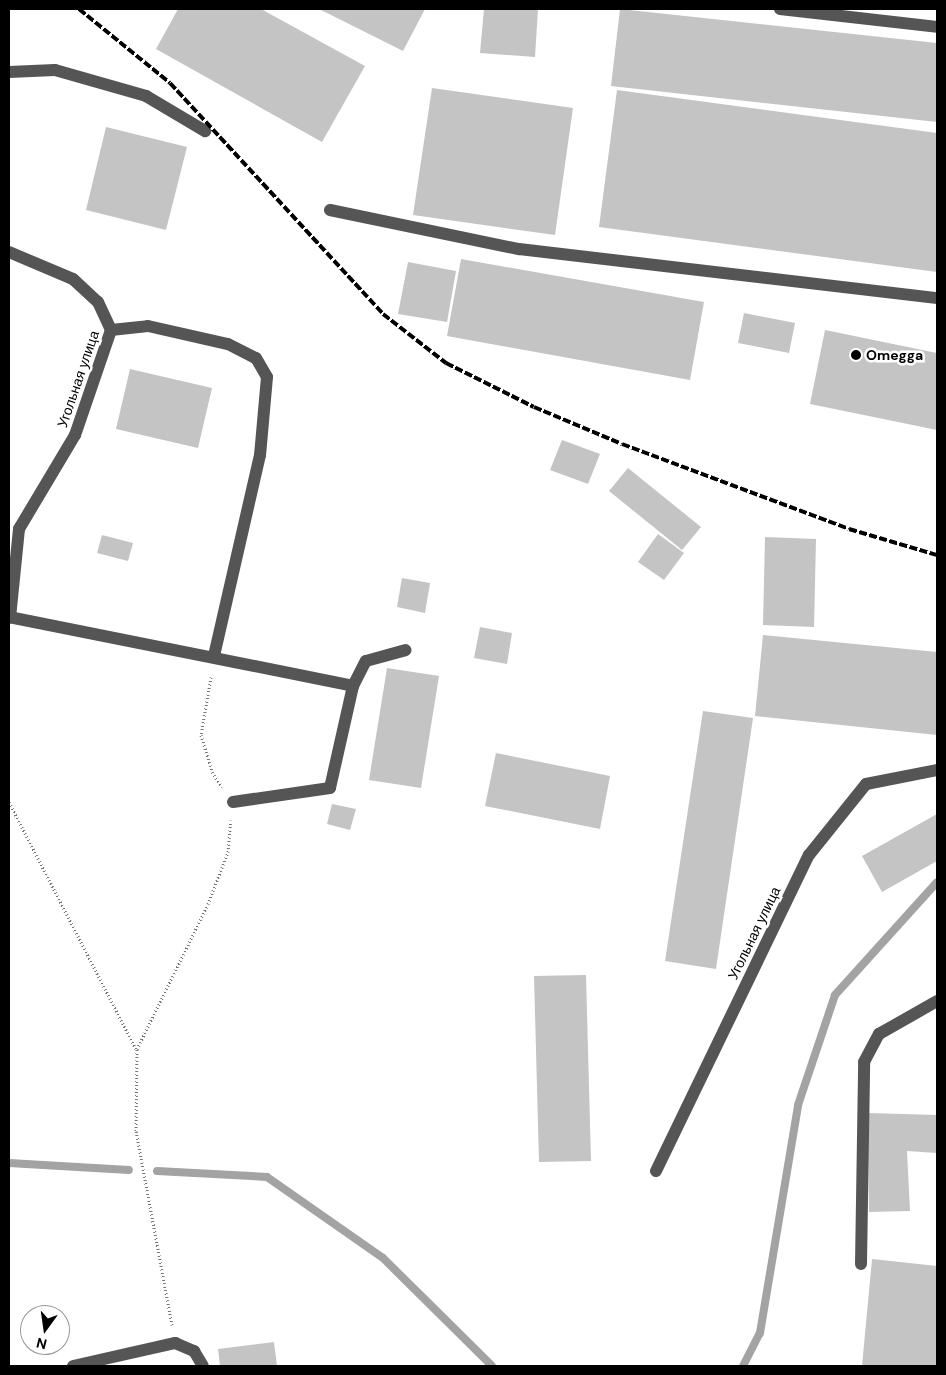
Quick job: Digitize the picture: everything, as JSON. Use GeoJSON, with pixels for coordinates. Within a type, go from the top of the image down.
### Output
{"type":"FeatureCollection","features":[{"type":"Feature","properties":{"kind":"street"},"geometry":{"type":"LineString","coordinates":[[780,9],[937,27]]}},
{"type":"Feature","properties":{"kind":"street"},"geometry":{"type":"LineString","coordinates":[[9,72],[55,70],[146,96],[204,131]]}},
{"type":"Feature","properties":{"kind":"street"},"geometry":{"type":"LineString","coordinates":[[330,210],[519,249],[937,298]]}},
{"type":"Feature","properties":{"kind":"street","name":"Угольная улица"},"geometry":{"type":"LineString","coordinates":[[9,252],[73,279],[98,302],[111,330],[75,435],[19,530],[9,617],[214,656],[352,686]]}},
{"type":"Feature","properties":{"kind":"street"},"geometry":{"type":"LineString","coordinates":[[111,330],[148,326],[228,344],[256,358],[267,377],[267,412],[256,474],[214,656]]}},
{"type":"Feature","properties":{"kind":"street"},"geometry":{"type":"LineString","coordinates":[[233,802],[330,788],[352,686],[366,661],[406,650]]}},
{"type":"Feature","properties":{"kind":"street","name":"Угольная улица"},"geometry":{"type":"LineString","coordinates":[[656,1172],[809,855],[866,784],[937,770]]}},
{"type":"Feature","properties":{"kind":"street"},"geometry":{"type":"LineString","coordinates":[[861,1264],[864,1062],[879,1034],[937,1001]]}},
{"type":"Feature","properties":{"kind":"street"},"geometry":{"type":"LineString","coordinates":[[73,1366],[175,1343],[194,1351],[203,1366]]}},
{"type":"Feature","properties":{"kind":"path"},"geometry":{"type":"LineString","coordinates":[[175,1343],[136,1131],[137,1049],[211,895],[228,852],[233,802],[212,772],[201,735],[214,656]]}},
{"type":"Feature","properties":{"kind":"path"},"geometry":{"type":"LineString","coordinates":[[9,802],[137,1049]]}},
{"type":"Feature","properties":{"kind":"building"},"geometry":{"type":"Polygon","coordinates":[[[178,9],[261,9],[365,66],[322,142],[156,49],[178,9]]]}},
{"type":"Feature","properties":{"kind":"building"},"geometry":{"type":"Polygon","coordinates":[[[319,9],[425,9],[403,51],[319,9]]]}},
{"type":"Feature","properties":{"kind":"building"},"geometry":{"type":"Polygon","coordinates":[[[484,9],[538,9],[535,57],[480,53],[484,9]]]}},
{"type":"Feature","properties":{"kind":"building"},"geometry":{"type":"Polygon","coordinates":[[[620,9],[937,43],[937,122],[611,86],[620,9]]]}},
{"type":"Feature","properties":{"kind":"building"},"geometry":{"type":"Polygon","coordinates":[[[432,88],[573,108],[555,235],[413,215],[432,88]]]}},
{"type":"Feature","properties":{"kind":"building"},"geometry":{"type":"Polygon","coordinates":[[[617,90],[937,133],[937,272],[599,227],[617,90]]]}},
{"type":"Feature","properties":{"kind":"building"},"geometry":{"type":"Polygon","coordinates":[[[106,127],[187,147],[166,230],[86,210],[106,127]]]}},
{"type":"Feature","properties":{"kind":"building"},"geometry":{"type":"Polygon","coordinates":[[[461,259],[704,302],[690,380],[447,336],[461,259]]]}},
{"type":"Feature","properties":{"kind":"building"},"geometry":{"type":"Polygon","coordinates":[[[408,262],[456,271],[447,322],[398,314],[408,262]]]}},
{"type":"Feature","properties":{"kind":"building"},"geometry":{"type":"Polygon","coordinates":[[[744,313],[795,323],[789,353],[738,343],[744,313]]]}},
{"type":"Feature","properties":{"kind":"building"},"geometry":{"type":"Polygon","coordinates":[[[825,330],[937,353],[937,430],[810,404],[825,330]]]}},
{"type":"Feature","properties":{"kind":"building"},"geometry":{"type":"Polygon","coordinates":[[[130,369],[212,388],[198,448],[116,429],[130,369]]]}},
{"type":"Feature","properties":{"kind":"building"},"geometry":{"type":"Polygon","coordinates":[[[562,440],[600,454],[588,484],[550,470],[562,440]]]}},
{"type":"Feature","properties":{"kind":"building"},"geometry":{"type":"Polygon","coordinates":[[[628,468],[701,527],[682,550],[609,491],[628,468]]]}},
{"type":"Feature","properties":{"kind":"building"},"geometry":{"type":"Polygon","coordinates":[[[658,534],[684,553],[664,580],[638,562],[658,534]]]}},
{"type":"Feature","properties":{"kind":"building"},"geometry":{"type":"Polygon","coordinates":[[[102,535],[133,543],[128,561],[97,553],[102,535]]]}},
{"type":"Feature","properties":{"kind":"building"},"geometry":{"type":"Polygon","coordinates":[[[765,537],[816,539],[814,627],[763,625],[765,537]]]}},
{"type":"Feature","properties":{"kind":"building"},"geometry":{"type":"Polygon","coordinates":[[[402,578],[430,583],[425,613],[397,607],[402,578]]]}},
{"type":"Feature","properties":{"kind":"building"},"geometry":{"type":"Polygon","coordinates":[[[480,627],[512,633],[507,664],[474,658],[480,627]]]}},
{"type":"Feature","properties":{"kind":"building"},"geometry":{"type":"Polygon","coordinates":[[[763,635],[937,652],[937,735],[755,716],[763,635]]]}},
{"type":"Feature","properties":{"kind":"building"},"geometry":{"type":"Polygon","coordinates":[[[387,668],[439,676],[421,788],[369,780],[387,668]]]}},
{"type":"Feature","properties":{"kind":"building"},"geometry":{"type":"Polygon","coordinates":[[[703,711],[753,718],[716,969],[665,961],[703,711]]]}},
{"type":"Feature","properties":{"kind":"building"},"geometry":{"type":"Polygon","coordinates":[[[496,753],[610,776],[600,829],[485,806],[496,753]]]}},
{"type":"Feature","properties":{"kind":"building"},"geometry":{"type":"Polygon","coordinates":[[[332,804],[356,809],[350,830],[327,824],[332,804]]]}},
{"type":"Feature","properties":{"kind":"building"},"geometry":{"type":"Polygon","coordinates":[[[937,814],[937,861],[882,892],[862,856],[937,814]]]}},
{"type":"Feature","properties":{"kind":"building"},"geometry":{"type":"Polygon","coordinates":[[[586,975],[591,1161],[539,1162],[534,976],[586,975]]]}},
{"type":"Feature","properties":{"kind":"building"},"geometry":{"type":"Polygon","coordinates":[[[868,1113],[937,1115],[937,1153],[907,1151],[910,1211],[869,1212],[868,1113]]]}},
{"type":"Feature","properties":{"kind":"building"},"geometry":{"type":"Polygon","coordinates":[[[872,1259],[937,1266],[937,1366],[862,1366],[872,1259]]]}},
{"type":"Feature","properties":{"kind":"building"},"geometry":{"type":"Polygon","coordinates":[[[274,1342],[277,1366],[220,1366],[218,1349],[274,1342]]]}},
{"type":"Feature","properties":{"kind":"waterway"},"geometry":{"type":"LineString","coordinates":[[743,1366],[760,1333],[798,1105],[835,995],[937,882]]}},
{"type":"Feature","properties":{"kind":"waterway"},"geometry":{"type":"LineString","coordinates":[[9,1163],[129,1170]]}},
{"type":"Feature","properties":{"kind":"waterway"},"geometry":{"type":"LineString","coordinates":[[157,1171],[267,1177],[383,1258],[492,1366]]}},
{"type":"Feature","properties":{"kind":"railway"},"geometry":{"type":"LineString","coordinates":[[79,9],[170,83],[383,314],[446,363],[534,407],[622,444],[849,529],[937,555]]}},
{"type":"Feature","properties":{"kind":"place","name":"Omegga"},"geometry":{"type":"Point","coordinates":[856,355]}}]}
